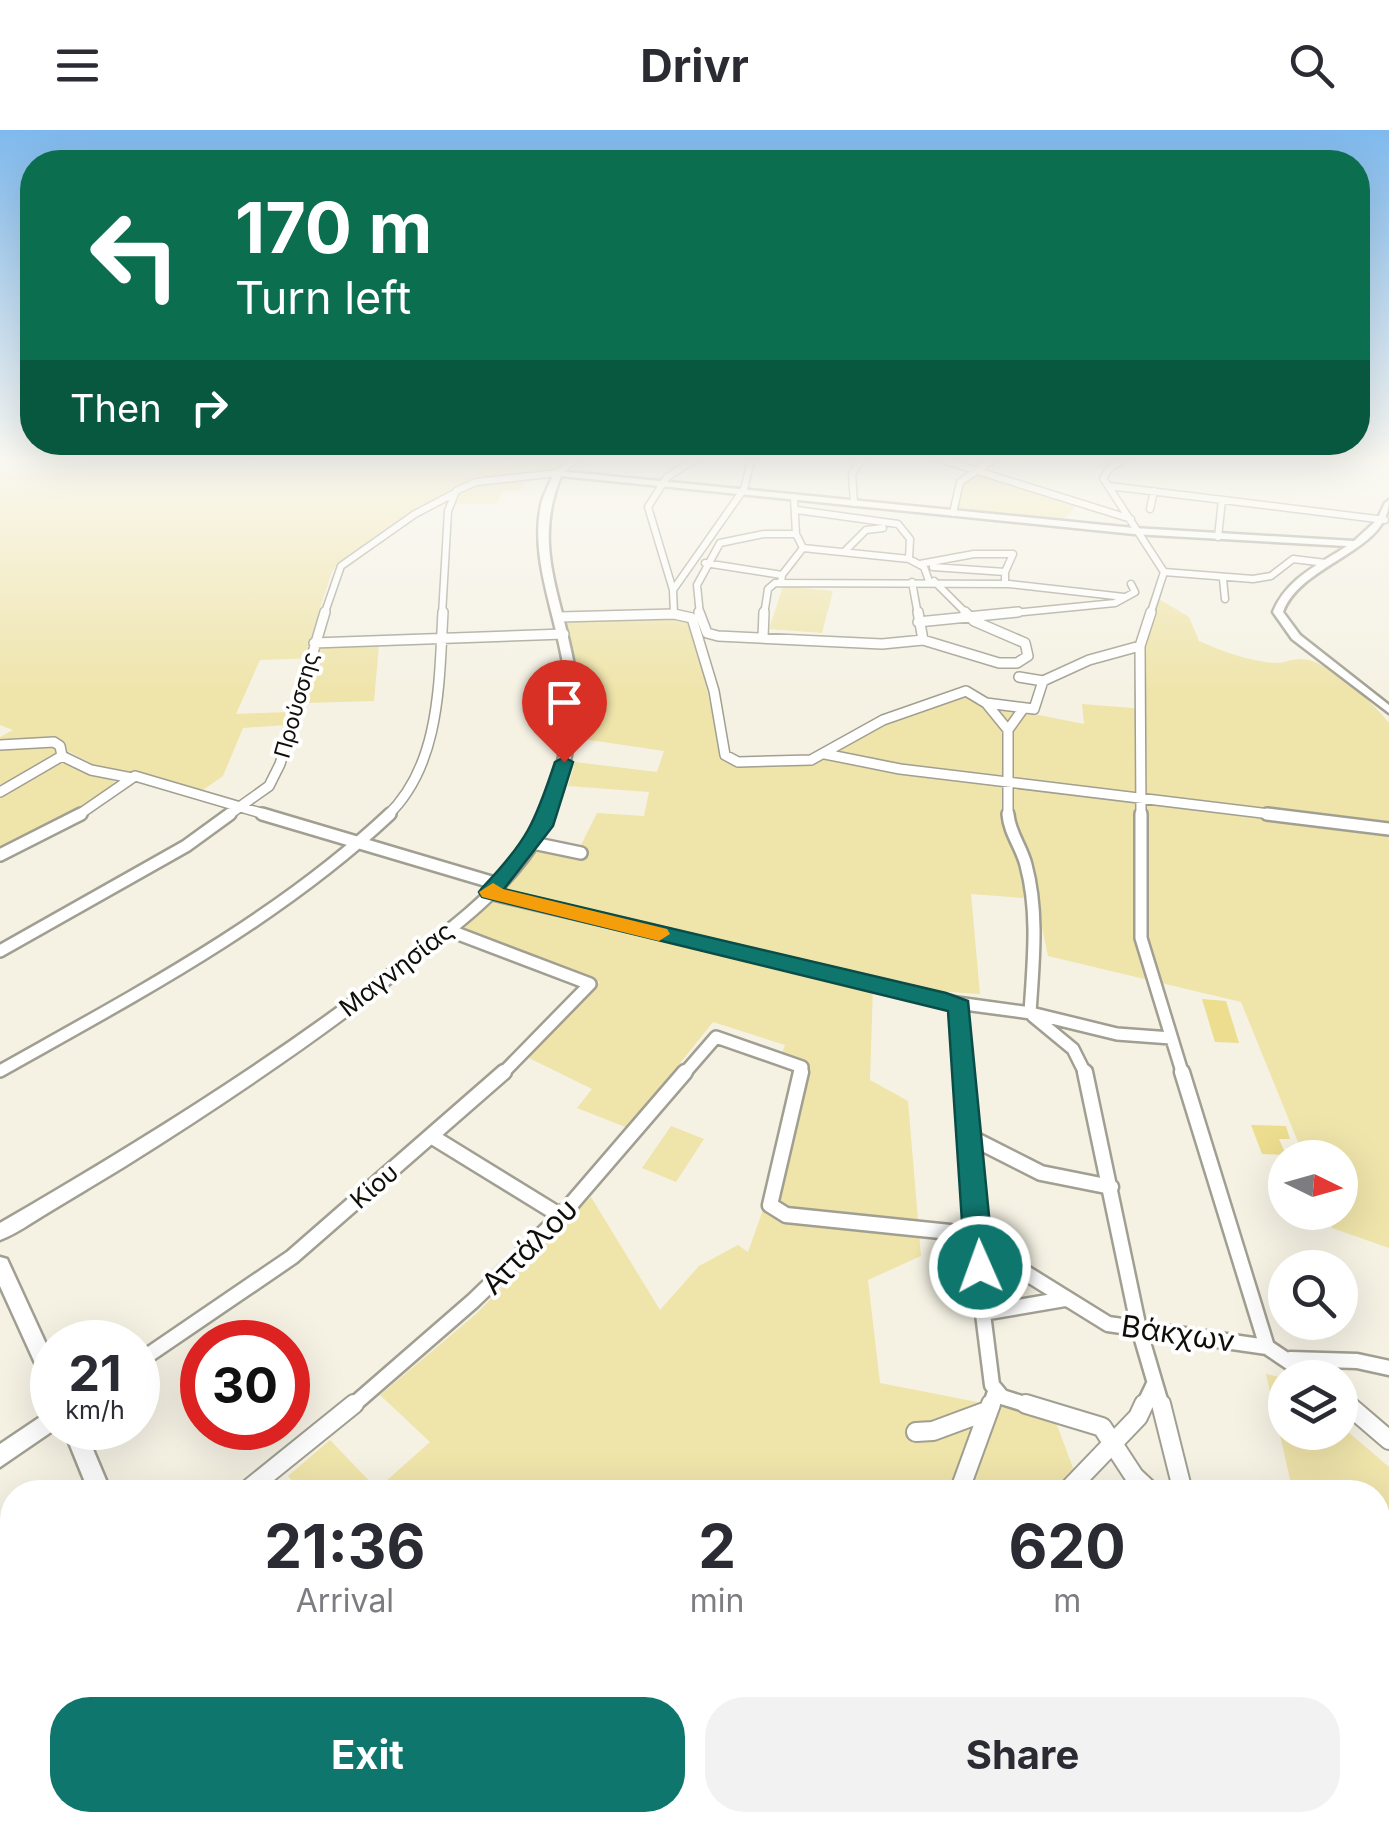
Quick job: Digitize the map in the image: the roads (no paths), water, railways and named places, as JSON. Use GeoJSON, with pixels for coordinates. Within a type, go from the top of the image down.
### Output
{"type":"FeatureCollection","features":[{"type":"Feature","properties":{"kind":"street","name":"Προύσσης"},"geometry":{"type":"LineString","coordinates":[[0,951],[186,846],[243,809],[269,786],[276,775],[337,573],[344,562],[382,536]]}},
{"type":"Feature","properties":{"kind":"street"},"geometry":{"type":"LineString","coordinates":[[0,1071],[196,960],[358,843],[396,806],[430,740],[437,715],[446,536]]}},
{"type":"Feature","properties":{"kind":"street","name":"Μαγνησίας"},"geometry":{"type":"LineString","coordinates":[[0,1232],[170,1132],[276,1061],[448,930],[494,888],[534,843],[554,800],[571,721],[571,679],[544,536]]}},
{"type":"Feature","properties":{"kind":"street"},"geometry":{"type":"LineString","coordinates":[[655,536],[673,590],[674,614]]}},
{"type":"Feature","properties":{"kind":"street"},"geometry":{"type":"LineString","coordinates":[[673,590],[711,536]]}},
{"type":"Feature","properties":{"kind":"street"},"geometry":{"type":"LineString","coordinates":[[774,536],[722,542],[705,563],[696,579],[694,595],[708,632],[718,636],[882,644],[923,640],[999,664],[1017,663],[1028,656],[1025,643],[969,617],[922,566]]}},
{"type":"Feature","properties":{"kind":"street"},"geometry":{"type":"LineString","coordinates":[[797,536],[802,548]]}},
{"type":"Feature","properties":{"kind":"street"},"geometry":{"type":"LineString","coordinates":[[846,550],[860,536]]}},
{"type":"Feature","properties":{"kind":"street"},"geometry":{"type":"LineString","coordinates":[[908,536],[910,560]]}},
{"type":"Feature","properties":{"kind":"street"},"geometry":{"type":"LineString","coordinates":[[1144,536],[1164,572],[1140,646],[1141,938],[1268,1347]]}},
{"type":"Feature","properties":{"kind":"street"},"geometry":{"type":"LineString","coordinates":[[1209,536],[1355,544]]}},
{"type":"Feature","properties":{"kind":"street"},"geometry":{"type":"LineString","coordinates":[[1363,536],[1284,595],[1279,604],[1280,620],[1389,710]]}},
{"type":"Feature","properties":{"kind":"street"},"geometry":{"type":"LineString","coordinates":[[802,548],[846,550],[910,560],[922,566],[1004,572]]}},
{"type":"Feature","properties":{"kind":"street"},"geometry":{"type":"LineString","coordinates":[[763,637],[761,622],[768,606],[768,590],[782,579],[802,548]]}},
{"type":"Feature","properties":{"kind":"street"},"geometry":{"type":"LineString","coordinates":[[922,566],[974,554],[1013,554],[1004,572],[1005,584]]}},
{"type":"Feature","properties":{"kind":"street"},"geometry":{"type":"LineString","coordinates":[[1164,572],[1223,579],[1272,576],[1292,559],[1326,563]]}},
{"type":"Feature","properties":{"kind":"street"},"geometry":{"type":"LineString","coordinates":[[705,563],[782,579],[1005,584],[1124,597]]}},
{"type":"Feature","properties":{"kind":"street"},"geometry":{"type":"LineString","coordinates":[[1223,579],[1228,590],[1225,599]]}},
{"type":"Feature","properties":{"kind":"street"},"geometry":{"type":"LineString","coordinates":[[912,582],[923,640]]}},
{"type":"Feature","properties":{"kind":"street"},"geometry":{"type":"LineString","coordinates":[[918,622],[1100,606],[1135,592],[1131,584]]}},
{"type":"Feature","properties":{"kind":"street"},"geometry":{"type":"LineString","coordinates":[[560,617],[674,614],[696,621],[725,754],[738,762],[781,764],[825,754],[883,720],[948,695],[971,691],[1008,730]]}},
{"type":"Feature","properties":{"kind":"street"},"geometry":{"type":"LineString","coordinates":[[314,642],[564,634]]}},
{"type":"Feature","properties":{"kind":"street"},"geometry":{"type":"LineString","coordinates":[[1020,677],[1043,681],[1089,660],[1140,646]]}},
{"type":"Feature","properties":{"kind":"street"},"geometry":{"type":"LineString","coordinates":[[986,703],[1023,710],[1037,707],[1043,681]]}},
{"type":"Feature","properties":{"kind":"street"},"geometry":{"type":"LineString","coordinates":[[1023,710],[1008,730],[1008,820],[1026,864],[1032,902],[1030,1013]]}},
{"type":"Feature","properties":{"kind":"street"},"geometry":{"type":"LineString","coordinates":[[0,745],[48,740],[58,744],[62,756],[91,770],[134,777],[494,888],[946,1000],[960,1007],[1030,1013],[1120,1037],[1171,1038]]}},
{"type":"Feature","properties":{"kind":"street"},"geometry":{"type":"LineString","coordinates":[[825,754],[884,767],[923,770],[941,777],[1389,828]]}},
{"type":"Feature","properties":{"kind":"street"},"geometry":{"type":"LineString","coordinates":[[0,792],[62,756]]}},
{"type":"Feature","properties":{"kind":"street"},"geometry":{"type":"LineString","coordinates":[[0,855],[72,820],[134,777]]}},
{"type":"Feature","properties":{"kind":"street"},"geometry":{"type":"LineString","coordinates":[[534,843],[581,853]]}},
{"type":"Feature","properties":{"kind":"street","name":"Κίου"},"geometry":{"type":"LineString","coordinates":[[160,1347],[292,1257],[508,1069],[590,984],[448,930]]}},
{"type":"Feature","properties":{"kind":"street"},"geometry":{"type":"LineString","coordinates":[[960,1007],[983,1313],[996,1392],[962,1480]]}},
{"type":"Feature","properties":{"kind":"street"},"geometry":{"type":"LineString","coordinates":[[1030,1013],[1074,1050],[1082,1062],[1138,1329],[1180,1480]]}},
{"type":"Feature","properties":{"kind":"street","name":"Αττάλου"},"geometry":{"type":"LineString","coordinates":[[260,1480],[458,1314],[561,1216],[716,1037],[798,1064],[803,1070]]}},
{"type":"Feature","properties":{"kind":"street","name":"Βάκχων"},"geometry":{"type":"LineString","coordinates":[[803,1070],[770,1205],[774,1210],[786,1215],[950,1232],[979,1244],[1108,1324],[1268,1347],[1290,1360]]}},
{"type":"Feature","properties":{"kind":"street"},"geometry":{"type":"LineString","coordinates":[[431,1136],[561,1216]]}},
{"type":"Feature","properties":{"kind":"street"},"geometry":{"type":"LineString","coordinates":[[968,1136],[1041,1173],[1110,1187]]}},
{"type":"Feature","properties":{"kind":"street"},"geometry":{"type":"LineString","coordinates":[[0,1265],[30,1330]]}},
{"type":"Feature","properties":{"kind":"street"},"geometry":{"type":"LineString","coordinates":[[983,1313],[1065,1299]]}},
{"type":"Feature","properties":{"kind":"street","name":"Βάκχων"},"geometry":{"type":"LineString","coordinates":[[1358,1361],[1385,1367]]}},
{"type":"Feature","properties":{"kind":"street"},"geometry":{"type":"LineString","coordinates":[[1078,1480],[1138,1417],[1154,1384]]}},
{"type":"Feature","properties":{"kind":"street"},"geometry":{"type":"LineString","coordinates":[[996,1392],[1102,1427],[1138,1480]]}},
{"type":"Feature","properties":{"kind":"street"},"geometry":{"type":"LineString","coordinates":[[916,1432],[934,1432],[987,1411]]}},
{"type":"Feature","properties":{"kind":"street"},"geometry":{"type":"LineString","coordinates":[[1358,1413],[1389,1440]]}},
{"type":"Feature","properties":{"kind":"street"},"geometry":{"type":"LineString","coordinates":[[0,1456],[30,1435]]}},
{"type":"Feature","properties":{"kind":"street"},"geometry":{"type":"LineString","coordinates":[[83,1450],[95,1480]]}}]}
